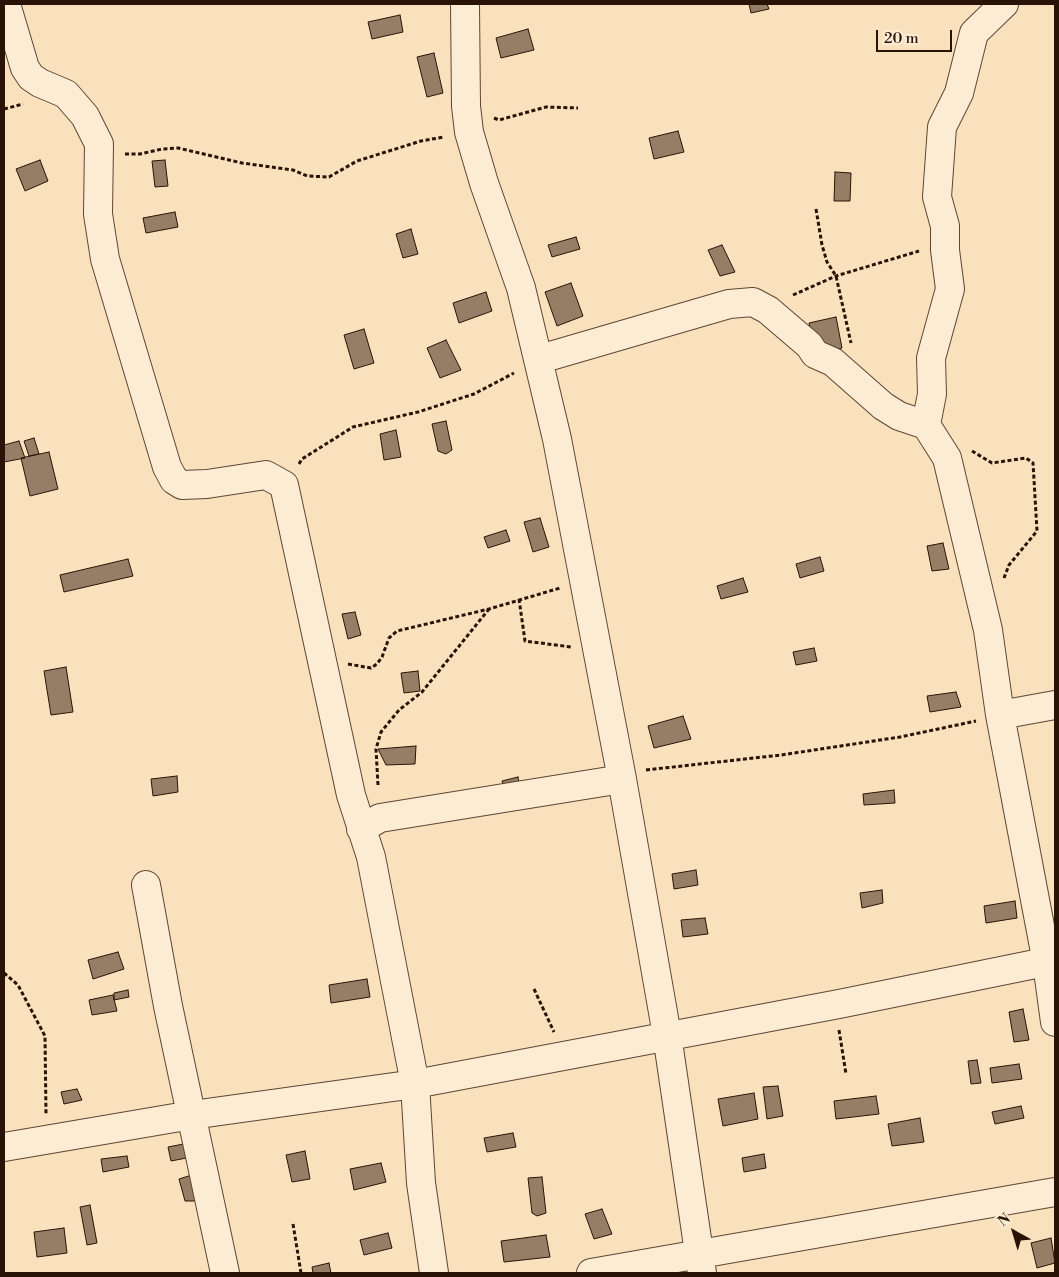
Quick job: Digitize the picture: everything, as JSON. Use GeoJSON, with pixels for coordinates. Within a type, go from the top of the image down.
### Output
{"type":"FeatureCollection","features":[{"type":"Feature","properties":{"kind":"street"},"geometry":{"type":"LineString","coordinates":[[6,4],[25,68],[31,77],[40,83],[66,94],[85,116],[99,144],[98,214],[105,259],[167,467],[174,480],[182,485],[207,484],[266,475],[277,479],[284,485],[351,795],[370,823],[372,857],[415,1084],[421,1183],[434,1273]]}},
{"type":"Feature","properties":{"kind":"street"},"geometry":{"type":"LineString","coordinates":[[464,4],[468,119],[484,183],[521,288],[540,359],[622,779],[667,1035],[700,1264]]}},
{"type":"Feature","properties":{"kind":"street"},"geometry":{"type":"LineString","coordinates":[[926,425],[932,394],[931,358],[950,290],[945,250],[945,226],[938,197],[942,127],[959,93],[974,34],[1004,4]]}},
{"type":"Feature","properties":{"kind":"street"},"geometry":{"type":"LineString","coordinates":[[540,359],[729,304],[753,302],[768,310],[810,345],[815,354],[833,362],[883,406],[900,416],[926,425],[947,458],[988,630],[1000,715],[1051,962],[1055,1022]]}},
{"type":"Feature","properties":{"kind":"street"},"geometry":{"type":"LineString","coordinates":[[1000,715],[1055,705]]}},
{"type":"Feature","properties":{"kind":"street"},"geometry":{"type":"LineString","coordinates":[[370,823],[622,779]]}},
{"type":"Feature","properties":{"kind":"street"},"geometry":{"type":"LineString","coordinates":[[146,885],[168,1006],[225,1273]]}},
{"type":"Feature","properties":{"kind":"street"},"geometry":{"type":"LineString","coordinates":[[4,1147],[192,1115],[415,1084],[1051,962]]}},
{"type":"Feature","properties":{"kind":"street"},"geometry":{"type":"LineString","coordinates":[[591,1273],[700,1264],[1055,1192]]}},
{"type":"Feature","properties":{"kind":"path"},"geometry":{"type":"LineString","coordinates":[[99,154],[140,154],[162,149],[178,148],[242,164],[293,170],[307,176],[329,177],[358,161],[421,141],[481,115],[500,120],[546,107],[578,108]]}},
{"type":"Feature","properties":{"kind":"path"},"geometry":{"type":"LineString","coordinates":[[816,209],[822,245],[827,262],[836,276],[851,344],[855,350]]}},
{"type":"Feature","properties":{"kind":"path"},"geometry":{"type":"LineString","coordinates":[[753,302],[799,294],[836,276],[913,252],[945,250]]}},
{"type":"Feature","properties":{"kind":"path"},"geometry":{"type":"LineString","coordinates":[[284,485],[302,460],[353,427],[418,412],[474,394],[540,359]]}},
{"type":"Feature","properties":{"kind":"path"},"geometry":{"type":"LineString","coordinates":[[947,458],[965,451],[973,452],[992,463],[1026,458],[1033,463],[1037,530],[1009,565],[1003,581]]}},
{"type":"Feature","properties":{"kind":"path"},"geometry":{"type":"LineString","coordinates":[[321,658],[371,668],[382,657],[389,638],[397,631],[489,609],[584,582]]}},
{"type":"Feature","properties":{"kind":"path"},"geometry":{"type":"LineString","coordinates":[[519,599],[524,641],[598,651]]}},
{"type":"Feature","properties":{"kind":"path"},"geometry":{"type":"LineString","coordinates":[[370,823],[376,749],[381,732],[399,710],[422,692],[489,609]]}},
{"type":"Feature","properties":{"kind":"path"},"geometry":{"type":"LineString","coordinates":[[622,779],[643,770],[781,755],[900,737],[1000,715]]}},
{"type":"Feature","properties":{"kind":"path"},"geometry":{"type":"LineString","coordinates":[[4,973],[18,985],[45,1036],[47,1079],[45,1140]]}},
{"type":"Feature","properties":{"kind":"path"},"geometry":{"type":"LineString","coordinates":[[534,989],[555,1034],[572,1053]]}},
{"type":"Feature","properties":{"kind":"path"},"geometry":{"type":"LineString","coordinates":[[839,1004],[839,1036],[846,1074]]}},
{"type":"Feature","properties":{"kind":"path"},"geometry":{"type":"LineString","coordinates":[[293,1224],[301,1273]]}},
{"type":"Feature","properties":{"kind":"building"},"geometry":{"type":"Polygon","coordinates":[[[749,4],[767,4],[769,9],[751,13],[749,4]]]}},
{"type":"Feature","properties":{"kind":"building"},"geometry":{"type":"Polygon","coordinates":[[[400,15],[403,32],[372,39],[368,22],[400,15]]]}},
{"type":"Feature","properties":{"kind":"building"},"geometry":{"type":"Polygon","coordinates":[[[528,29],[534,50],[501,58],[496,38],[528,29]]]}},
{"type":"Feature","properties":{"kind":"building"},"geometry":{"type":"Polygon","coordinates":[[[434,53],[443,93],[427,97],[417,57],[434,53]]]}},
{"type":"Feature","properties":{"kind":"building"},"geometry":{"type":"Polygon","coordinates":[[[678,131],[684,152],[654,159],[649,138],[678,131]]]}},
{"type":"Feature","properties":{"kind":"building"},"geometry":{"type":"Polygon","coordinates":[[[40,160],[48,181],[25,191],[16,169],[40,160]]]}},
{"type":"Feature","properties":{"kind":"building"},"geometry":{"type":"Polygon","coordinates":[[[165,160],[168,186],[155,187],[152,161],[165,160]]]}},
{"type":"Feature","properties":{"kind":"building"},"geometry":{"type":"Polygon","coordinates":[[[835,172],[851,173],[850,201],[834,201],[835,172]]]}},
{"type":"Feature","properties":{"kind":"building"},"geometry":{"type":"Polygon","coordinates":[[[175,212],[178,227],[146,233],[143,218],[175,212]]]}},
{"type":"Feature","properties":{"kind":"building"},"geometry":{"type":"Polygon","coordinates":[[[411,229],[418,254],[403,258],[396,234],[411,229]]]}},
{"type":"Feature","properties":{"kind":"building"},"geometry":{"type":"Polygon","coordinates":[[[576,237],[580,249],[552,257],[548,245],[576,237]]]}},
{"type":"Feature","properties":{"kind":"building"},"geometry":{"type":"Polygon","coordinates":[[[722,245],[735,272],[720,276],[708,250],[722,245]]]}},
{"type":"Feature","properties":{"kind":"building"},"geometry":{"type":"Polygon","coordinates":[[[571,283],[583,316],[557,326],[545,292],[571,283]]]}},
{"type":"Feature","properties":{"kind":"building"},"geometry":{"type":"Polygon","coordinates":[[[486,292],[492,311],[459,323],[453,303],[486,292]]]}},
{"type":"Feature","properties":{"kind":"building"},"geometry":{"type":"Polygon","coordinates":[[[836,317],[842,348],[816,354],[809,323],[836,317]]]}},
{"type":"Feature","properties":{"kind":"building"},"geometry":{"type":"Polygon","coordinates":[[[364,329],[374,363],[354,369],[344,335],[364,329]]]}},
{"type":"Feature","properties":{"kind":"building"},"geometry":{"type":"Polygon","coordinates":[[[446,340],[461,370],[440,378],[427,348],[446,340]]]}},
{"type":"Feature","properties":{"kind":"building"},"geometry":{"type":"Polygon","coordinates":[[[446,421],[452,450],[446,454],[438,451],[432,424],[446,421]]]}},
{"type":"Feature","properties":{"kind":"building"},"geometry":{"type":"Polygon","coordinates":[[[396,430],[401,457],[384,460],[380,434],[396,430]]]}},
{"type":"Feature","properties":{"kind":"building"},"geometry":{"type":"Polygon","coordinates":[[[34,438],[39,454],[29,456],[24,441],[34,438]]]}},
{"type":"Feature","properties":{"kind":"building"},"geometry":{"type":"Polygon","coordinates":[[[19,441],[25,458],[4,462],[4,445],[19,441]]]}},
{"type":"Feature","properties":{"kind":"building"},"geometry":{"type":"Polygon","coordinates":[[[49,452],[58,489],[30,496],[21,458],[49,452]]]}},
{"type":"Feature","properties":{"kind":"building"},"geometry":{"type":"Polygon","coordinates":[[[540,518],[549,547],[533,552],[524,522],[540,518]]]}},
{"type":"Feature","properties":{"kind":"building"},"geometry":{"type":"Polygon","coordinates":[[[506,530],[510,541],[488,548],[484,537],[506,530]]]}},
{"type":"Feature","properties":{"kind":"building"},"geometry":{"type":"Polygon","coordinates":[[[943,543],[949,569],[932,571],[927,546],[943,543]]]}},
{"type":"Feature","properties":{"kind":"building"},"geometry":{"type":"Polygon","coordinates":[[[820,557],[824,571],[800,578],[796,564],[820,557]]]}},
{"type":"Feature","properties":{"kind":"building"},"geometry":{"type":"Polygon","coordinates":[[[128,559],[133,576],[64,592],[60,575],[128,559]]]}},
{"type":"Feature","properties":{"kind":"building"},"geometry":{"type":"Polygon","coordinates":[[[743,578],[748,592],[721,599],[717,586],[743,578]]]}},
{"type":"Feature","properties":{"kind":"building"},"geometry":{"type":"Polygon","coordinates":[[[355,612],[361,635],[348,639],[342,614],[355,612]]]}},
{"type":"Feature","properties":{"kind":"building"},"geometry":{"type":"Polygon","coordinates":[[[814,648],[817,661],[796,665],[793,652],[814,648]]]}},
{"type":"Feature","properties":{"kind":"building"},"geometry":{"type":"Polygon","coordinates":[[[66,667],[73,712],[51,715],[44,671],[66,667]]]}},
{"type":"Feature","properties":{"kind":"building"},"geometry":{"type":"Polygon","coordinates":[[[418,671],[420,691],[404,693],[401,673],[418,671]]]}},
{"type":"Feature","properties":{"kind":"building"},"geometry":{"type":"Polygon","coordinates":[[[956,692],[961,707],[930,712],[927,696],[956,692]]]}},
{"type":"Feature","properties":{"kind":"building"},"geometry":{"type":"Polygon","coordinates":[[[683,716],[691,739],[654,748],[648,726],[683,716]]]}},
{"type":"Feature","properties":{"kind":"building"},"geometry":{"type":"Polygon","coordinates":[[[416,746],[415,764],[386,765],[378,749],[416,746]]]}},
{"type":"Feature","properties":{"kind":"building"},"geometry":{"type":"Polygon","coordinates":[[[177,776],[178,792],[153,796],[151,779],[177,776]]]}},
{"type":"Feature","properties":{"kind":"building"},"geometry":{"type":"Polygon","coordinates":[[[518,777],[520,790],[505,792],[502,781],[518,777]]]}},
{"type":"Feature","properties":{"kind":"building"},"geometry":{"type":"Polygon","coordinates":[[[894,790],[895,803],[864,805],[863,794],[894,790]]]}},
{"type":"Feature","properties":{"kind":"building"},"geometry":{"type":"Polygon","coordinates":[[[696,870],[698,885],[674,889],[672,874],[696,870]]]}},
{"type":"Feature","properties":{"kind":"building"},"geometry":{"type":"Polygon","coordinates":[[[882,890],[883,903],[862,908],[860,893],[882,890]]]}},
{"type":"Feature","properties":{"kind":"building"},"geometry":{"type":"Polygon","coordinates":[[[1015,901],[1017,918],[986,923],[984,906],[1015,901]]]}},
{"type":"Feature","properties":{"kind":"building"},"geometry":{"type":"Polygon","coordinates":[[[705,918],[708,934],[683,937],[681,920],[705,918]]]}},
{"type":"Feature","properties":{"kind":"building"},"geometry":{"type":"Polygon","coordinates":[[[118,952],[124,969],[93,979],[88,960],[118,952]]]}},
{"type":"Feature","properties":{"kind":"building"},"geometry":{"type":"Polygon","coordinates":[[[367,979],[370,997],[331,1003],[329,985],[367,979]]]}},
{"type":"Feature","properties":{"kind":"building"},"geometry":{"type":"Polygon","coordinates":[[[128,990],[129,997],[114,1000],[114,993],[128,990]]]}},
{"type":"Feature","properties":{"kind":"building"},"geometry":{"type":"Polygon","coordinates":[[[113,995],[117,1011],[92,1015],[89,1000],[113,995]]]}},
{"type":"Feature","properties":{"kind":"building"},"geometry":{"type":"Polygon","coordinates":[[[1023,1009],[1029,1040],[1014,1042],[1009,1012],[1023,1009]]]}},
{"type":"Feature","properties":{"kind":"building"},"geometry":{"type":"Polygon","coordinates":[[[977,1060],[981,1083],[971,1084],[968,1061],[977,1060]]]}},
{"type":"Feature","properties":{"kind":"building"},"geometry":{"type":"Polygon","coordinates":[[[1019,1064],[1022,1079],[992,1083],[990,1068],[1019,1064]]]}},
{"type":"Feature","properties":{"kind":"building"},"geometry":{"type":"Polygon","coordinates":[[[778,1086],[783,1116],[767,1119],[763,1087],[778,1086]]]}},
{"type":"Feature","properties":{"kind":"building"},"geometry":{"type":"Polygon","coordinates":[[[77,1089],[82,1100],[64,1104],[61,1092],[77,1089]]]}},
{"type":"Feature","properties":{"kind":"building"},"geometry":{"type":"Polygon","coordinates":[[[754,1093],[758,1119],[723,1126],[718,1099],[754,1093]]]}},
{"type":"Feature","properties":{"kind":"building"},"geometry":{"type":"Polygon","coordinates":[[[876,1096],[879,1114],[836,1119],[834,1101],[876,1096]]]}},
{"type":"Feature","properties":{"kind":"building"},"geometry":{"type":"Polygon","coordinates":[[[1021,1106],[1024,1118],[995,1124],[992,1112],[1021,1106]]]}},
{"type":"Feature","properties":{"kind":"building"},"geometry":{"type":"Polygon","coordinates":[[[920,1118],[924,1142],[892,1146],[888,1124],[920,1118]]]}},
{"type":"Feature","properties":{"kind":"building"},"geometry":{"type":"Polygon","coordinates":[[[513,1133],[516,1147],[487,1152],[484,1138],[513,1133]]]}},
{"type":"Feature","properties":{"kind":"building"},"geometry":{"type":"Polygon","coordinates":[[[194,1142],[197,1156],[171,1161],[168,1147],[194,1142]]]}},
{"type":"Feature","properties":{"kind":"building"},"geometry":{"type":"Polygon","coordinates":[[[305,1151],[310,1179],[292,1182],[286,1155],[305,1151]]]}},
{"type":"Feature","properties":{"kind":"building"},"geometry":{"type":"Polygon","coordinates":[[[764,1154],[766,1168],[744,1172],[742,1158],[764,1154]]]}},
{"type":"Feature","properties":{"kind":"building"},"geometry":{"type":"Polygon","coordinates":[[[127,1156],[129,1167],[103,1172],[101,1159],[127,1156]]]}},
{"type":"Feature","properties":{"kind":"building"},"geometry":{"type":"Polygon","coordinates":[[[381,1163],[386,1182],[354,1190],[350,1169],[381,1163]]]}},
{"type":"Feature","properties":{"kind":"building"},"geometry":{"type":"Polygon","coordinates":[[[195,1174],[202,1201],[185,1201],[179,1179],[195,1174]]]}},
{"type":"Feature","properties":{"kind":"building"},"geometry":{"type":"Polygon","coordinates":[[[542,1177],[546,1213],[537,1216],[532,1213],[528,1178],[542,1177]]]}},
{"type":"Feature","properties":{"kind":"building"},"geometry":{"type":"Polygon","coordinates":[[[90,1205],[97,1243],[87,1245],[80,1207],[90,1205]]]}},
{"type":"Feature","properties":{"kind":"building"},"geometry":{"type":"Polygon","coordinates":[[[602,1209],[612,1234],[594,1239],[585,1214],[602,1209]]]}},
{"type":"Feature","properties":{"kind":"building"},"geometry":{"type":"Polygon","coordinates":[[[64,1228],[67,1253],[37,1257],[34,1232],[64,1228]]]}},
{"type":"Feature","properties":{"kind":"building"},"geometry":{"type":"Polygon","coordinates":[[[388,1233],[392,1248],[364,1255],[360,1240],[388,1233]]]}},
{"type":"Feature","properties":{"kind":"building"},"geometry":{"type":"Polygon","coordinates":[[[546,1235],[550,1257],[504,1262],[501,1241],[546,1235]]]}},
{"type":"Feature","properties":{"kind":"building"},"geometry":{"type":"Polygon","coordinates":[[[1051,1238],[1055,1263],[1037,1268],[1031,1243],[1051,1238]]]}},
{"type":"Feature","properties":{"kind":"building"},"geometry":{"type":"Polygon","coordinates":[[[329,1263],[331,1273],[313,1273],[312,1267],[329,1263]]]}}]}
